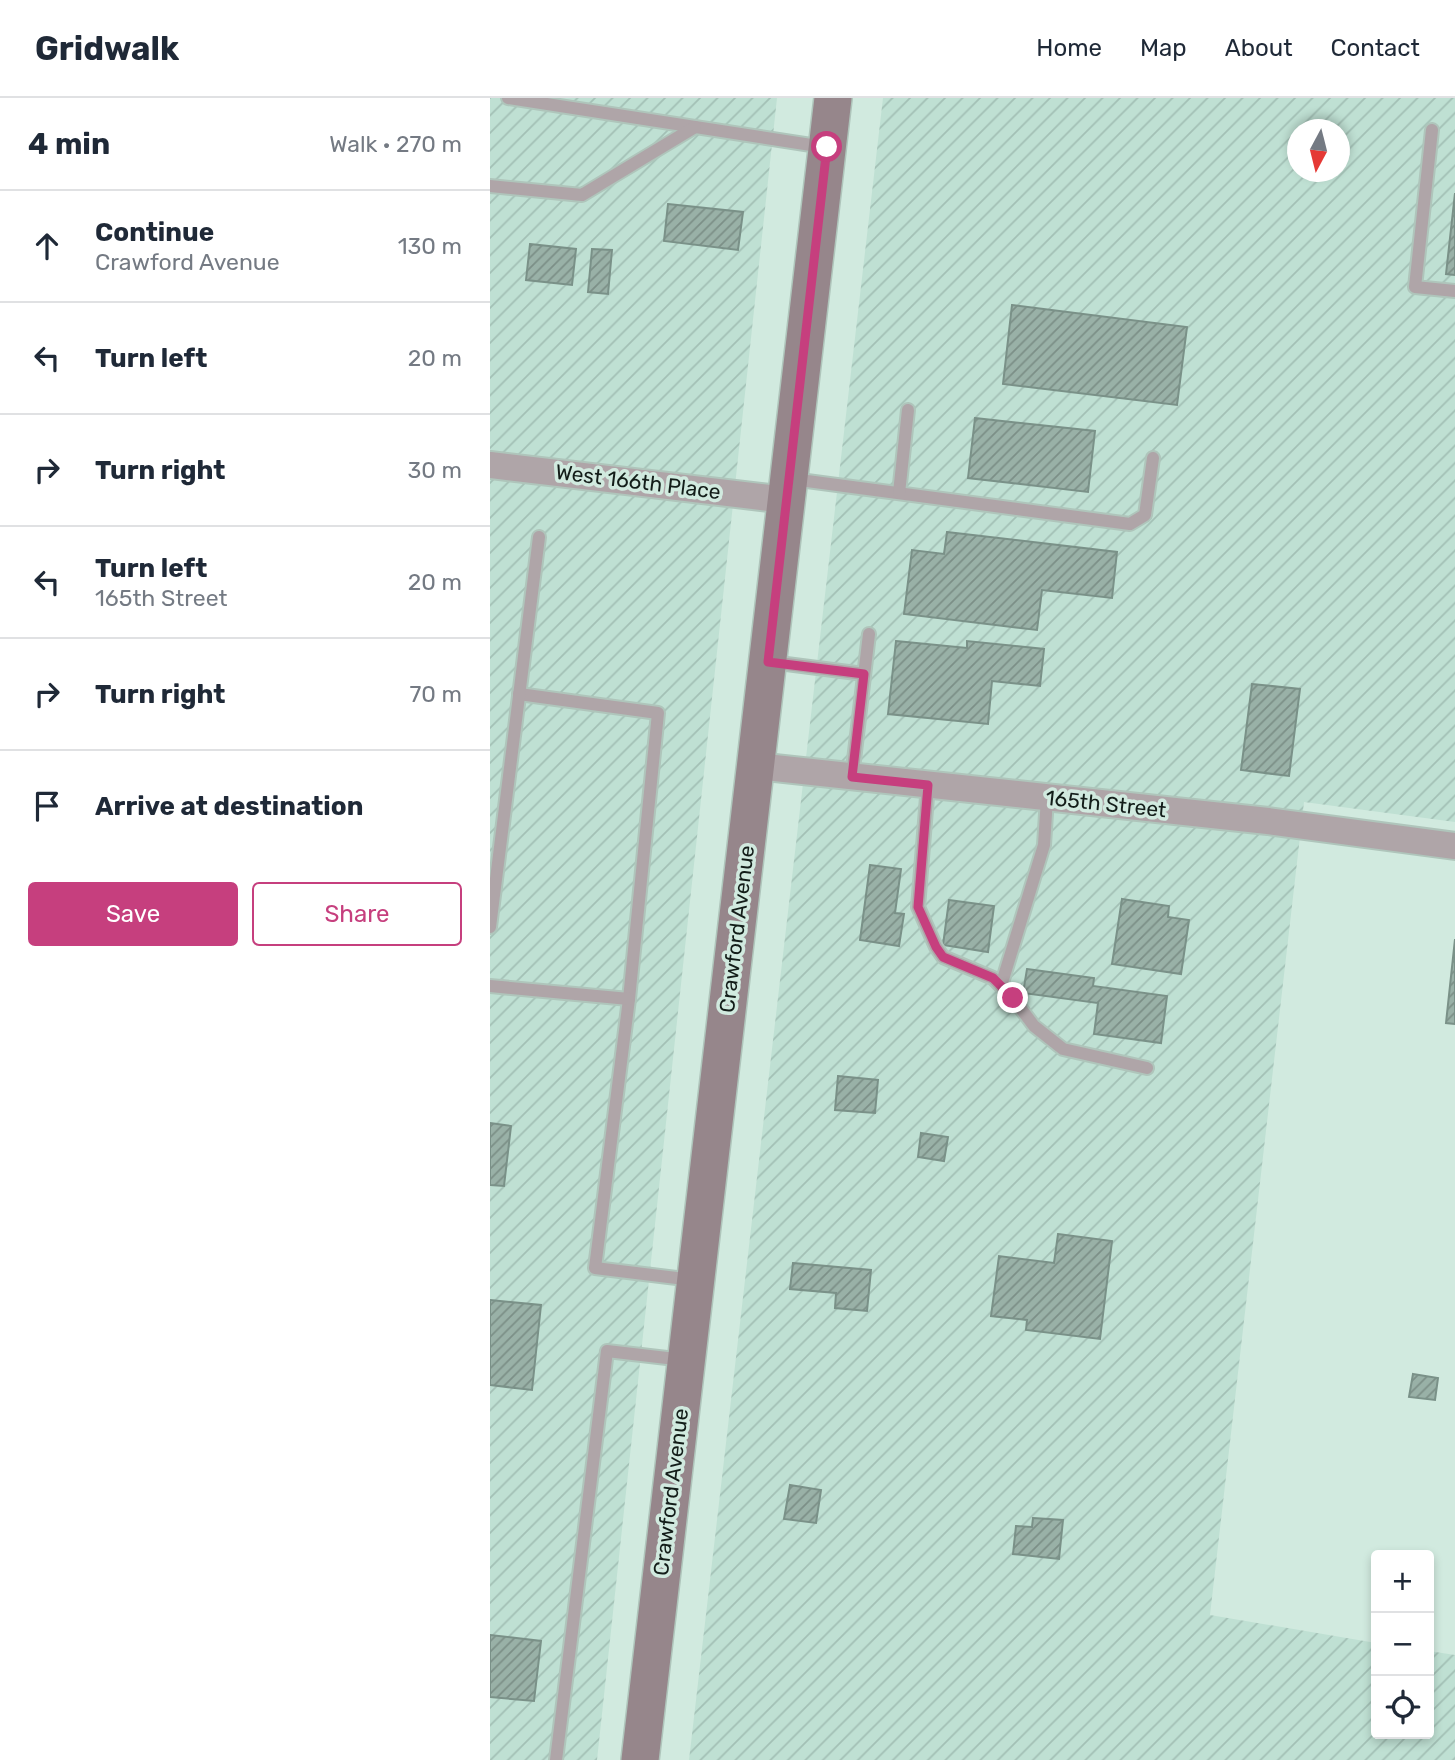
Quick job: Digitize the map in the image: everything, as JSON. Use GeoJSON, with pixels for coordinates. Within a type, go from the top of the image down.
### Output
{"type":"FeatureCollection","features":[{"type":"Feature","properties":{"kind":"main road","name":"Crawford Avenue"},"geometry":{"type":"LineString","coordinates":[[640,1760],[833,98]]}},
{"type":"Feature","properties":{"kind":"street","name":"West 166th Place"},"geometry":{"type":"LineString","coordinates":[[490,465],[788,489]]}},
{"type":"Feature","properties":{"kind":"street","name":"165th Street"},"geometry":{"type":"LineString","coordinates":[[756,766],[1268,821],[1455,846]]}},
{"type":"Feature","properties":{"kind":"lane"},"geometry":{"type":"LineString","coordinates":[[508,98],[827,147]]}},
{"type":"Feature","properties":{"kind":"lane"},"geometry":{"type":"LineString","coordinates":[[490,186],[582,195],[695,127]]}},
{"type":"Feature","properties":{"kind":"lane"},"geometry":{"type":"LineString","coordinates":[[1432,130],[1415,287],[1455,291]]}},
{"type":"Feature","properties":{"kind":"lane"},"geometry":{"type":"LineString","coordinates":[[899,493],[908,410]]}},
{"type":"Feature","properties":{"kind":"lane"},"geometry":{"type":"LineString","coordinates":[[788,489],[899,493],[1130,524],[1144,515],[1153,458]]}},
{"type":"Feature","properties":{"kind":"lane"},"geometry":{"type":"LineString","coordinates":[[490,926],[539,537]]}},
{"type":"Feature","properties":{"kind":"lane"},"geometry":{"type":"LineString","coordinates":[[852,777],[869,634]]}},
{"type":"Feature","properties":{"kind":"lane"},"geometry":{"type":"LineString","coordinates":[[768,662],[864,674]]}},
{"type":"Feature","properties":{"kind":"lane"},"geometry":{"type":"LineString","coordinates":[[519,694],[658,713],[629,999],[594,1268],[696,1280]]}},
{"type":"Feature","properties":{"kind":"lane"},"geometry":{"type":"LineString","coordinates":[[928,785],[918,907],[943,957],[993,978],[1013,998],[1034,1026],[1063,1049],[1147,1068]]}},
{"type":"Feature","properties":{"kind":"lane"},"geometry":{"type":"LineString","coordinates":[[1001,986],[1044,845],[1047,798]]}},
{"type":"Feature","properties":{"kind":"lane"},"geometry":{"type":"LineString","coordinates":[[490,986],[629,999]]}},
{"type":"Feature","properties":{"kind":"lane"},"geometry":{"type":"LineString","coordinates":[[557,1760],[607,1351],[687,1360]]}},
{"type":"Feature","properties":{"kind":"shaded area"},"geometry":{"type":"Polygon","coordinates":[[[490,98],[777,98],[597,1760],[490,1760],[490,98]]]}},
{"type":"Feature","properties":{"kind":"shaded area"},"geometry":{"type":"Polygon","coordinates":[[[883,98],[1455,98],[1455,822],[1304,802],[1210,1615],[1371,1642],[1371,1739],[1434,1739],[1434,1652],[1455,1655],[1455,1760],[689,1760],[883,98]]]}},
{"type":"Feature","properties":{"kind":"building"},"geometry":{"type":"Polygon","coordinates":[[[1455,193],[1455,275],[1446,274],[1455,193]]]}},
{"type":"Feature","properties":{"kind":"building"},"geometry":{"type":"Polygon","coordinates":[[[668,204],[743,212],[738,250],[664,241],[668,204]]]}},
{"type":"Feature","properties":{"kind":"building"},"geometry":{"type":"Polygon","coordinates":[[[530,244],[576,249],[572,285],[526,280],[530,244]]]}},
{"type":"Feature","properties":{"kind":"building"},"geometry":{"type":"Polygon","coordinates":[[[592,249],[612,250],[608,294],[588,292],[592,249]]]}},
{"type":"Feature","properties":{"kind":"building"},"geometry":{"type":"Polygon","coordinates":[[[1012,305],[1187,327],[1177,405],[1003,384],[1012,305]]]}},
{"type":"Feature","properties":{"kind":"building"},"geometry":{"type":"Polygon","coordinates":[[[975,418],[1095,431],[1088,492],[968,478],[975,418]]]}},
{"type":"Feature","properties":{"kind":"building"},"geometry":{"type":"Polygon","coordinates":[[[947,532],[1117,552],[1112,598],[1042,590],[1037,630],[904,614],[912,550],[944,554],[947,532]]]}},
{"type":"Feature","properties":{"kind":"building"},"geometry":{"type":"Polygon","coordinates":[[[896,641],[967,648],[967,641],[1044,649],[1040,686],[992,681],[988,724],[888,714],[896,641]]]}},
{"type":"Feature","properties":{"kind":"building"},"geometry":{"type":"Polygon","coordinates":[[[1252,684],[1300,689],[1289,776],[1241,770],[1252,684]]]}},
{"type":"Feature","properties":{"kind":"building"},"geometry":{"type":"Polygon","coordinates":[[[870,865],[901,869],[895,913],[904,914],[899,946],[860,940],[870,865]]]}},
{"type":"Feature","properties":{"kind":"building"},"geometry":{"type":"Polygon","coordinates":[[[1122,899],[1169,906],[1168,917],[1189,920],[1181,974],[1112,964],[1122,899]]]}},
{"type":"Feature","properties":{"kind":"building"},"geometry":{"type":"Polygon","coordinates":[[[949,900],[994,906],[988,952],[943,945],[949,900]]]}},
{"type":"Feature","properties":{"kind":"building"},"geometry":{"type":"Polygon","coordinates":[[[1455,939],[1455,1024],[1446,1023],[1455,939]]]}},
{"type":"Feature","properties":{"kind":"building"},"geometry":{"type":"Polygon","coordinates":[[[1027,969],[1094,978],[1093,986],[1167,996],[1161,1043],[1094,1034],[1098,1003],[1023,993],[1027,969]]]}},
{"type":"Feature","properties":{"kind":"building"},"geometry":{"type":"Polygon","coordinates":[[[838,1076],[878,1080],[875,1113],[835,1110],[838,1076]]]}},
{"type":"Feature","properties":{"kind":"building"},"geometry":{"type":"Polygon","coordinates":[[[490,1123],[511,1126],[504,1186],[490,1185],[490,1123]]]}},
{"type":"Feature","properties":{"kind":"building"},"geometry":{"type":"Polygon","coordinates":[[[921,1133],[948,1137],[944,1161],[918,1157],[921,1133]]]}},
{"type":"Feature","properties":{"kind":"building"},"geometry":{"type":"Polygon","coordinates":[[[1058,1234],[1112,1241],[1100,1339],[1026,1330],[1027,1320],[991,1316],[999,1256],[1054,1263],[1058,1234]]]}},
{"type":"Feature","properties":{"kind":"building"},"geometry":{"type":"Polygon","coordinates":[[[793,1263],[871,1270],[867,1311],[835,1308],[836,1293],[790,1289],[793,1263]]]}},
{"type":"Feature","properties":{"kind":"building"},"geometry":{"type":"Polygon","coordinates":[[[490,1300],[541,1305],[532,1390],[490,1385],[490,1300]]]}},
{"type":"Feature","properties":{"kind":"building"},"geometry":{"type":"Polygon","coordinates":[[[1413,1374],[1438,1378],[1435,1400],[1409,1397],[1413,1374]]]}},
{"type":"Feature","properties":{"kind":"building"},"geometry":{"type":"Polygon","coordinates":[[[790,1485],[821,1490],[816,1523],[784,1519],[790,1485]]]}},
{"type":"Feature","properties":{"kind":"building"},"geometry":{"type":"Polygon","coordinates":[[[1033,1518],[1063,1520],[1059,1559],[1013,1554],[1016,1526],[1032,1527],[1033,1518]]]}},
{"type":"Feature","properties":{"kind":"building"},"geometry":{"type":"Polygon","coordinates":[[[490,1635],[541,1641],[534,1701],[490,1697],[490,1635]]]}},
{"type":"Feature","properties":{"kind":"route"},"geometry":{"type":"LineString","coordinates":[[827,147],[768,662],[864,674],[852,777],[928,785],[918,907],[943,957],[993,978],[1013,998]]}}]}
